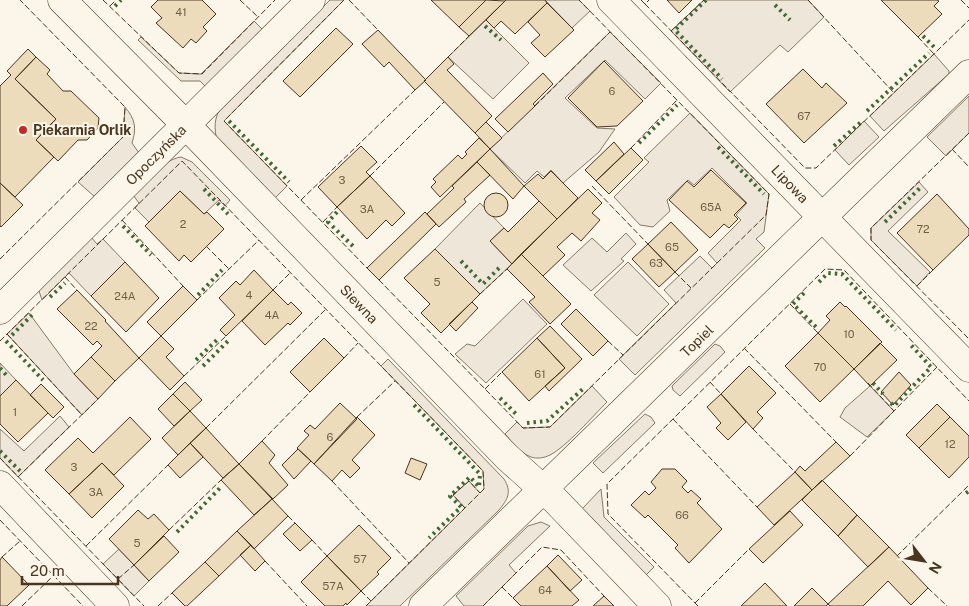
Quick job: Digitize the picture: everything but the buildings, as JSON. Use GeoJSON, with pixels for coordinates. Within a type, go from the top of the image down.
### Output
{"type":"FeatureCollection","features":[{"type":"Feature","properties":{"kind":"street","name":"Siewna"},"geometry":{"type":"LineString","coordinates":[[62,0],[186,125],[507,457],[555,500],[657,606]]}},
{"type":"Feature","properties":{"kind":"street","name":"Opoczyńska"},"geometry":{"type":"LineString","coordinates":[[0,310],[311,0]]}},
{"type":"Feature","properties":{"kind":"street","name":"Lipowa"},"geometry":{"type":"LineString","coordinates":[[611,0],[969,368]]}},
{"type":"Feature","properties":{"kind":"street","name":"Topiel"},"geometry":{"type":"LineString","coordinates":[[423,606],[969,74]]}},
{"type":"Feature","properties":{"kind":"street"},"geometry":{"type":"LineString","coordinates":[[0,485],[115,606]]}},
{"type":"Feature","properties":{"kind":"shaded area"},"geometry":{"type":"Polygon","coordinates":[[[330,0],[344,0],[224,121],[287,186],[274,199],[216,136],[215,124],[217,116],[223,105],[330,0]]]}},
{"type":"Feature","properties":{"kind":"shaded area"},"geometry":{"type":"Polygon","coordinates":[[[545,0],[579,0],[590,11],[572,28],[545,0]]]}},
{"type":"Feature","properties":{"kind":"shaded area"},"geometry":{"type":"Polygon","coordinates":[[[704,0],[808,0],[824,17],[788,52],[780,45],[730,92],[671,31],[704,0]]]}},
{"type":"Feature","properties":{"kind":"shaded area"},"geometry":{"type":"Polygon","coordinates":[[[486,20],[529,63],[493,99],[448,57],[486,20]]]}},
{"type":"Feature","properties":{"kind":"shaded area"},"geometry":{"type":"Polygon","coordinates":[[[254,21],[262,29],[205,86],[200,81],[181,81],[138,40],[141,37],[179,73],[201,74],[254,21]]]}},
{"type":"Feature","properties":{"kind":"shaded area"},"geometry":{"type":"Polygon","coordinates":[[[610,32],[661,83],[645,99],[605,60],[565,98],[597,128],[615,129],[599,152],[563,183],[551,170],[544,177],[537,171],[525,183],[490,149],[610,32]]]}},
{"type":"Feature","properties":{"kind":"shaded area"},"geometry":{"type":"Polygon","coordinates":[[[934,54],[949,71],[949,74],[884,131],[870,116],[934,54]]]}},
{"type":"Feature","properties":{"kind":"shaded area"},"geometry":{"type":"Polygon","coordinates":[[[969,96],[969,133],[946,156],[927,137],[969,96]]]}},
{"type":"Feature","properties":{"kind":"shaded area"},"geometry":{"type":"Polygon","coordinates":[[[125,107],[133,120],[135,128],[132,143],[139,153],[95,197],[78,182],[123,137],[125,107]]]}},
{"type":"Feature","properties":{"kind":"shaded area"},"geometry":{"type":"Polygon","coordinates":[[[690,113],[769,194],[764,232],[756,239],[765,248],[635,375],[619,359],[676,303],[664,290],[700,256],[712,268],[717,263],[708,253],[741,220],[736,215],[747,203],[712,168],[694,185],[688,180],[667,200],[670,211],[653,227],[640,225],[614,197],[649,162],[644,158],[690,113]]]}},
{"type":"Feature","properties":{"kind":"shaded area"},"geometry":{"type":"Polygon","coordinates":[[[864,121],[879,137],[849,165],[835,150],[864,121]]]}},
{"type":"Feature","properties":{"kind":"shaded area"},"geometry":{"type":"Polygon","coordinates":[[[181,157],[192,162],[230,200],[225,206],[219,200],[204,214],[180,191],[149,222],[135,208],[139,203],[133,195],[167,162],[181,157]]]}},
{"type":"Feature","properties":{"kind":"shaded area"},"geometry":{"type":"Polygon","coordinates":[[[919,182],[928,192],[888,231],[930,272],[917,286],[871,240],[871,228],[919,182]]]}},
{"type":"Feature","properties":{"kind":"shaded area"},"geometry":{"type":"Polygon","coordinates":[[[480,203],[504,228],[490,241],[512,264],[480,294],[435,249],[480,203]]]}},
{"type":"Feature","properties":{"kind":"shaded area"},"geometry":{"type":"Polygon","coordinates":[[[626,233],[636,244],[621,259],[624,261],[591,291],[563,265],[592,238],[607,252],[626,233]]]}},
{"type":"Feature","properties":{"kind":"shaded area"},"geometry":{"type":"Polygon","coordinates":[[[90,236],[97,244],[103,239],[125,262],[91,296],[69,273],[42,300],[38,288],[90,236]]]}},
{"type":"Feature","properties":{"kind":"shaded area"},"geometry":{"type":"Polygon","coordinates":[[[628,262],[669,304],[637,336],[594,295],[628,262]]]}},
{"type":"Feature","properties":{"kind":"shaded area"},"geometry":{"type":"Polygon","coordinates":[[[523,299],[547,324],[486,383],[455,354],[467,344],[475,346],[523,299]]]}},
{"type":"Feature","properties":{"kind":"shaded area"},"geometry":{"type":"Polygon","coordinates":[[[29,313],[74,374],[98,399],[82,415],[7,334],[29,313]]]}},
{"type":"Feature","properties":{"kind":"shaded area"},"geometry":{"type":"Polygon","coordinates":[[[715,344],[720,346],[725,352],[680,396],[673,390],[672,386],[715,344]]]}},
{"type":"Feature","properties":{"kind":"shaded area"},"geometry":{"type":"Polygon","coordinates":[[[388,359],[504,479],[508,488],[508,495],[499,510],[400,606],[366,606],[465,508],[453,495],[469,481],[480,493],[484,489],[483,471],[381,366],[388,359]]]}},
{"type":"Feature","properties":{"kind":"shaded area"},"geometry":{"type":"Polygon","coordinates":[[[0,363],[16,380],[0,396],[0,363]]]}},
{"type":"Feature","properties":{"kind":"shaded area"},"geometry":{"type":"Polygon","coordinates":[[[592,386],[607,402],[571,438],[550,455],[533,458],[516,447],[505,434],[517,422],[523,428],[550,427],[592,386]]]}},
{"type":"Feature","properties":{"kind":"shaded area"},"geometry":{"type":"Polygon","coordinates":[[[870,386],[894,411],[867,437],[840,417],[845,408],[870,386]]]}},
{"type":"Feature","properties":{"kind":"shaded area"},"geometry":{"type":"Polygon","coordinates":[[[645,414],[651,417],[655,423],[603,473],[593,463],[645,414]]]}},
{"type":"Feature","properties":{"kind":"shaded area"},"geometry":{"type":"Polygon","coordinates":[[[60,416],[69,427],[18,477],[0,458],[0,429],[24,451],[60,416]]]}},
{"type":"Feature","properties":{"kind":"shaded area"},"geometry":{"type":"Polygon","coordinates":[[[601,489],[604,517],[654,567],[645,576],[582,509],[601,489]]]}},
{"type":"Feature","properties":{"kind":"shaded area"},"geometry":{"type":"Polygon","coordinates":[[[541,522],[550,526],[509,565],[516,573],[483,606],[464,606],[456,596],[528,526],[541,522]]]}},
{"type":"Feature","properties":{"kind":"shaded area"},"geometry":{"type":"Polygon","coordinates":[[[119,549],[149,581],[134,596],[103,564],[119,549]]]}},
{"type":"Feature","properties":{"kind":"hedge"},"geometry":{"type":"LineString","coordinates":[[115,6],[121,0]]}},
{"type":"Feature","properties":{"kind":"hedge"},"geometry":{"type":"LineString","coordinates":[[706,0],[675,30],[722,79]]}},
{"type":"Feature","properties":{"kind":"hedge"},"geometry":{"type":"LineString","coordinates":[[775,5],[790,20]]}},
{"type":"Feature","properties":{"kind":"hedge"},"geometry":{"type":"LineString","coordinates":[[485,26],[501,40]]}},
{"type":"Feature","properties":{"kind":"hedge"},"geometry":{"type":"LineString","coordinates":[[923,36],[936,49]]}},
{"type":"Feature","properties":{"kind":"hedge"},"geometry":{"type":"LineString","coordinates":[[867,111],[929,53]]}},
{"type":"Feature","properties":{"kind":"hedge"},"geometry":{"type":"LineString","coordinates":[[639,143],[677,105]]}},
{"type":"Feature","properties":{"kind":"hedge"},"geometry":{"type":"LineString","coordinates":[[229,121],[289,182]]}},
{"type":"Feature","properties":{"kind":"hedge"},"geometry":{"type":"LineString","coordinates":[[834,146],[861,122]]}},
{"type":"Feature","properties":{"kind":"hedge"},"geometry":{"type":"LineString","coordinates":[[718,147],[764,194]]}},
{"type":"Feature","properties":{"kind":"hedge"},"geometry":{"type":"LineString","coordinates":[[885,222],[921,187]]}},
{"type":"Feature","properties":{"kind":"hedge"},"geometry":{"type":"LineString","coordinates":[[204,189],[228,214]]}},
{"type":"Feature","properties":{"kind":"hedge"},"geometry":{"type":"LineString","coordinates":[[337,212],[328,222],[354,247]]}},
{"type":"Feature","properties":{"kind":"hedge"},"geometry":{"type":"LineString","coordinates":[[123,226],[151,255]]}},
{"type":"Feature","properties":{"kind":"hedge"},"geometry":{"type":"LineString","coordinates":[[461,261],[483,284],[501,266]]}},
{"type":"Feature","properties":{"kind":"hedge"},"geometry":{"type":"LineString","coordinates":[[198,295],[222,270]]}},
{"type":"Feature","properties":{"kind":"hedge"},"geometry":{"type":"LineString","coordinates":[[819,282],[828,273],[842,274],[896,330]]}},
{"type":"Feature","properties":{"kind":"hedge"},"geometry":{"type":"LineString","coordinates":[[50,297],[65,283]]}},
{"type":"Feature","properties":{"kind":"hedge"},"geometry":{"type":"LineString","coordinates":[[804,293],[793,304],[817,328]]}},
{"type":"Feature","properties":{"kind":"hedge"},"geometry":{"type":"LineString","coordinates":[[12,335],[32,315]]}},
{"type":"Feature","properties":{"kind":"hedge"},"geometry":{"type":"LineString","coordinates":[[196,360],[219,338]]}},
{"type":"Feature","properties":{"kind":"hedge"},"geometry":{"type":"LineString","coordinates":[[203,366],[229,340]]}},
{"type":"Feature","properties":{"kind":"hedge"},"geometry":{"type":"LineString","coordinates":[[6,341],[43,380]]}},
{"type":"Feature","properties":{"kind":"hedge"},"geometry":{"type":"LineString","coordinates":[[891,403],[894,406],[931,367],[910,344]]}},
{"type":"Feature","properties":{"kind":"hedge"},"geometry":{"type":"LineString","coordinates":[[0,368],[8,377]]}},
{"type":"Feature","properties":{"kind":"hedge"},"geometry":{"type":"LineString","coordinates":[[873,383],[883,394]]}},
{"type":"Feature","properties":{"kind":"hedge"},"geometry":{"type":"LineString","coordinates":[[527,423],[547,421],[584,388]]}},
{"type":"Feature","properties":{"kind":"hedge"},"geometry":{"type":"LineString","coordinates":[[500,398],[516,414]]}},
{"type":"Feature","properties":{"kind":"hedge"},"geometry":{"type":"LineString","coordinates":[[414,405],[480,474],[479,487],[470,477],[450,496],[461,507],[429,538]]}},
{"type":"Feature","properties":{"kind":"hedge"},"geometry":{"type":"LineString","coordinates":[[0,451],[20,471]]}},
{"type":"Feature","properties":{"kind":"hedge"},"geometry":{"type":"LineString","coordinates":[[177,532],[220,488]]}},
{"type":"Feature","properties":{"kind":"fence"},"geometry":{"type":"LineString","coordinates":[[0,259],[123,137],[125,107],[20,0]]}},
{"type":"Feature","properties":{"kind":"fence"},"geometry":{"type":"LineString","coordinates":[[103,0],[179,73],[202,74],[275,0]]}},
{"type":"Feature","properties":{"kind":"fence"},"geometry":{"type":"LineString","coordinates":[[110,6],[116,0]]}},
{"type":"Feature","properties":{"kind":"fence"},"geometry":{"type":"LineString","coordinates":[[240,0],[258,17]]}},
{"type":"Feature","properties":{"kind":"fence"},"geometry":{"type":"LineString","coordinates":[[344,0],[224,121],[367,268]]}},
{"type":"Feature","properties":{"kind":"fence"},"geometry":{"type":"LineString","coordinates":[[349,0],[378,30]]}},
{"type":"Feature","properties":{"kind":"fence"},"geometry":{"type":"LineString","coordinates":[[379,280],[523,428],[550,427],[766,215],[769,194],[579,0]]}},
{"type":"Feature","properties":{"kind":"fence"},"geometry":{"type":"LineString","coordinates":[[641,0],[645,4],[649,0]]}},
{"type":"Feature","properties":{"kind":"fence"},"geometry":{"type":"LineString","coordinates":[[671,31],[704,0]]}},
{"type":"Feature","properties":{"kind":"fence"},"geometry":{"type":"LineString","coordinates":[[808,0],[894,93]]}},
{"type":"Feature","properties":{"kind":"fence"},"geometry":{"type":"LineString","coordinates":[[961,0],[969,8]]}},
{"type":"Feature","properties":{"kind":"fence"},"geometry":{"type":"LineString","coordinates":[[645,4],[805,168],[816,168],[969,20]]}},
{"type":"Feature","properties":{"kind":"fence"},"geometry":{"type":"LineString","coordinates":[[535,106],[610,32]]}},
{"type":"Feature","properties":{"kind":"fence"},"geometry":{"type":"LineString","coordinates":[[448,57],[469,36]]}},
{"type":"Feature","properties":{"kind":"fence"},"geometry":{"type":"LineString","coordinates":[[918,37],[934,54]]}},
{"type":"Feature","properties":{"kind":"fence"},"geometry":{"type":"LineString","coordinates":[[301,200],[415,90]]}},
{"type":"Feature","properties":{"kind":"fence"},"geometry":{"type":"LineString","coordinates":[[631,148],[677,100]]}},
{"type":"Feature","properties":{"kind":"fence"},"geometry":{"type":"LineString","coordinates":[[370,176],[444,102]]}},
{"type":"Feature","properties":{"kind":"fence"},"geometry":{"type":"LineString","coordinates":[[969,133],[871,228],[871,240],[969,339]]}},
{"type":"Feature","properties":{"kind":"fence"},"geometry":{"type":"LineString","coordinates":[[952,149],[969,167]]}},
{"type":"Feature","properties":{"kind":"fence"},"geometry":{"type":"LineString","coordinates":[[0,341],[182,161],[483,471],[484,489],[366,606]]}},
{"type":"Feature","properties":{"kind":"fence"},"geometry":{"type":"LineString","coordinates":[[592,186],[648,244]]}},
{"type":"Feature","properties":{"kind":"fence"},"geometry":{"type":"LineString","coordinates":[[323,222],[337,207]]}},
{"type":"Feature","properties":{"kind":"fence"},"geometry":{"type":"LineString","coordinates":[[122,220],[183,286]]}},
{"type":"Feature","properties":{"kind":"fence"},"geometry":{"type":"LineString","coordinates":[[197,300],[259,240]]}},
{"type":"Feature","properties":{"kind":"fence"},"geometry":{"type":"LineString","coordinates":[[206,246],[229,269]]}},
{"type":"Feature","properties":{"kind":"fence"},"geometry":{"type":"LineString","coordinates":[[480,294],[507,269]]}},
{"type":"Feature","properties":{"kind":"fence"},"geometry":{"type":"LineString","coordinates":[[698,606],[608,514],[607,484],[825,269],[844,270],[969,401]]}},
{"type":"Feature","properties":{"kind":"fence"},"geometry":{"type":"LineString","coordinates":[[917,286],[933,270]]}},
{"type":"Feature","properties":{"kind":"fence"},"geometry":{"type":"LineString","coordinates":[[675,272],[691,288]]}},
{"type":"Feature","properties":{"kind":"fence"},"geometry":{"type":"LineString","coordinates":[[273,290],[290,273]]}},
{"type":"Feature","properties":{"kind":"fence"},"geometry":{"type":"LineString","coordinates":[[65,277],[77,290]]}},
{"type":"Feature","properties":{"kind":"fence"},"geometry":{"type":"LineString","coordinates":[[790,304],[818,333]]}},
{"type":"Feature","properties":{"kind":"fence"},"geometry":{"type":"LineString","coordinates":[[206,428],[326,309]]}},
{"type":"Feature","properties":{"kind":"fence"},"geometry":{"type":"LineString","coordinates":[[7,334],[82,415]]}},
{"type":"Feature","properties":{"kind":"fence"},"geometry":{"type":"LineString","coordinates":[[184,376],[226,336]]}},
{"type":"Feature","properties":{"kind":"fence"},"geometry":{"type":"LineString","coordinates":[[608,341],[623,355]]}},
{"type":"Feature","properties":{"kind":"fence"},"geometry":{"type":"LineString","coordinates":[[344,358],[358,343]]}},
{"type":"Feature","properties":{"kind":"fence"},"geometry":{"type":"LineString","coordinates":[[744,348],[836,442]]}},
{"type":"Feature","properties":{"kind":"fence"},"geometry":{"type":"LineString","coordinates":[[850,456],[937,367]]}},
{"type":"Feature","properties":{"kind":"fence"},"geometry":{"type":"LineString","coordinates":[[485,389],[502,372]]}},
{"type":"Feature","properties":{"kind":"fence"},"geometry":{"type":"LineString","coordinates":[[357,417],[395,381]]}},
{"type":"Feature","properties":{"kind":"fence"},"geometry":{"type":"LineString","coordinates":[[710,382],[721,394]]}},
{"type":"Feature","properties":{"kind":"fence"},"geometry":{"type":"LineString","coordinates":[[868,383],[894,411]]}},
{"type":"Feature","properties":{"kind":"fence"},"geometry":{"type":"LineString","coordinates":[[262,441],[310,392]]}},
{"type":"Feature","properties":{"kind":"fence"},"geometry":{"type":"LineString","coordinates":[[18,477],[98,399]]}},
{"type":"Feature","properties":{"kind":"fence"},"geometry":{"type":"LineString","coordinates":[[673,419],[757,507]]}},
{"type":"Feature","properties":{"kind":"fence"},"geometry":{"type":"LineString","coordinates":[[753,429],[795,472]]}},
{"type":"Feature","properties":{"kind":"fence"},"geometry":{"type":"LineString","coordinates":[[0,458],[144,606]]}},
{"type":"Feature","properties":{"kind":"fence"},"geometry":{"type":"LineString","coordinates":[[86,546],[168,465]]}},
{"type":"Feature","properties":{"kind":"fence"},"geometry":{"type":"LineString","coordinates":[[169,530],[221,480]]}},
{"type":"Feature","properties":{"kind":"fence"},"geometry":{"type":"LineString","coordinates":[[332,481],[409,563]]}},
{"type":"Feature","properties":{"kind":"fence"},"geometry":{"type":"LineString","coordinates":[[465,508],[453,495],[469,481],[480,493]]}},
{"type":"Feature","properties":{"kind":"fence"},"geometry":{"type":"LineString","coordinates":[[897,556],[969,485]]}},
{"type":"Feature","properties":{"kind":"fence"},"geometry":{"type":"LineString","coordinates":[[288,516],[295,523]]}},
{"type":"Feature","properties":{"kind":"fence"},"geometry":{"type":"LineString","coordinates":[[0,520],[83,606]]}},
{"type":"Feature","properties":{"kind":"fence"},"geometry":{"type":"LineString","coordinates":[[312,540],[327,556]]}},
{"type":"Feature","properties":{"kind":"fence"},"geometry":{"type":"LineString","coordinates":[[2,557],[20,541]]}},
{"type":"Feature","properties":{"kind":"fence"},"geometry":{"type":"LineString","coordinates":[[483,606],[542,547],[561,550],[604,596]]}},
{"type":"Feature","properties":{"kind":"fence"},"geometry":{"type":"LineString","coordinates":[[695,603],[749,549]]}},
{"type":"Feature","properties":{"kind":"fence"},"geometry":{"type":"LineString","coordinates":[[265,561],[307,606]]}},
{"type":"Feature","properties":{"kind":"fence"},"geometry":{"type":"LineString","coordinates":[[118,579],[134,565]]}},
{"type":"Feature","properties":{"kind":"fence"},"geometry":{"type":"LineString","coordinates":[[22,606],[53,576]]}},
{"type":"Feature","properties":{"kind":"fence"},"geometry":{"type":"LineString","coordinates":[[502,587],[513,598]]}},
{"type":"Feature","properties":{"kind":"fence"},"geometry":{"type":"LineString","coordinates":[[928,588],[947,606]]}},
{"type":"Feature","properties":{"kind":"fence"},"geometry":{"type":"LineString","coordinates":[[361,591],[371,601]]}},
{"type":"Feature","properties":{"kind":"fence"},"geometry":{"type":"LineString","coordinates":[[158,606],[172,593]]}},
{"type":"Feature","properties":{"kind":"place","name":"Piekarnia Orlik"},"geometry":{"type":"Point","coordinates":[23,130]}}]}
